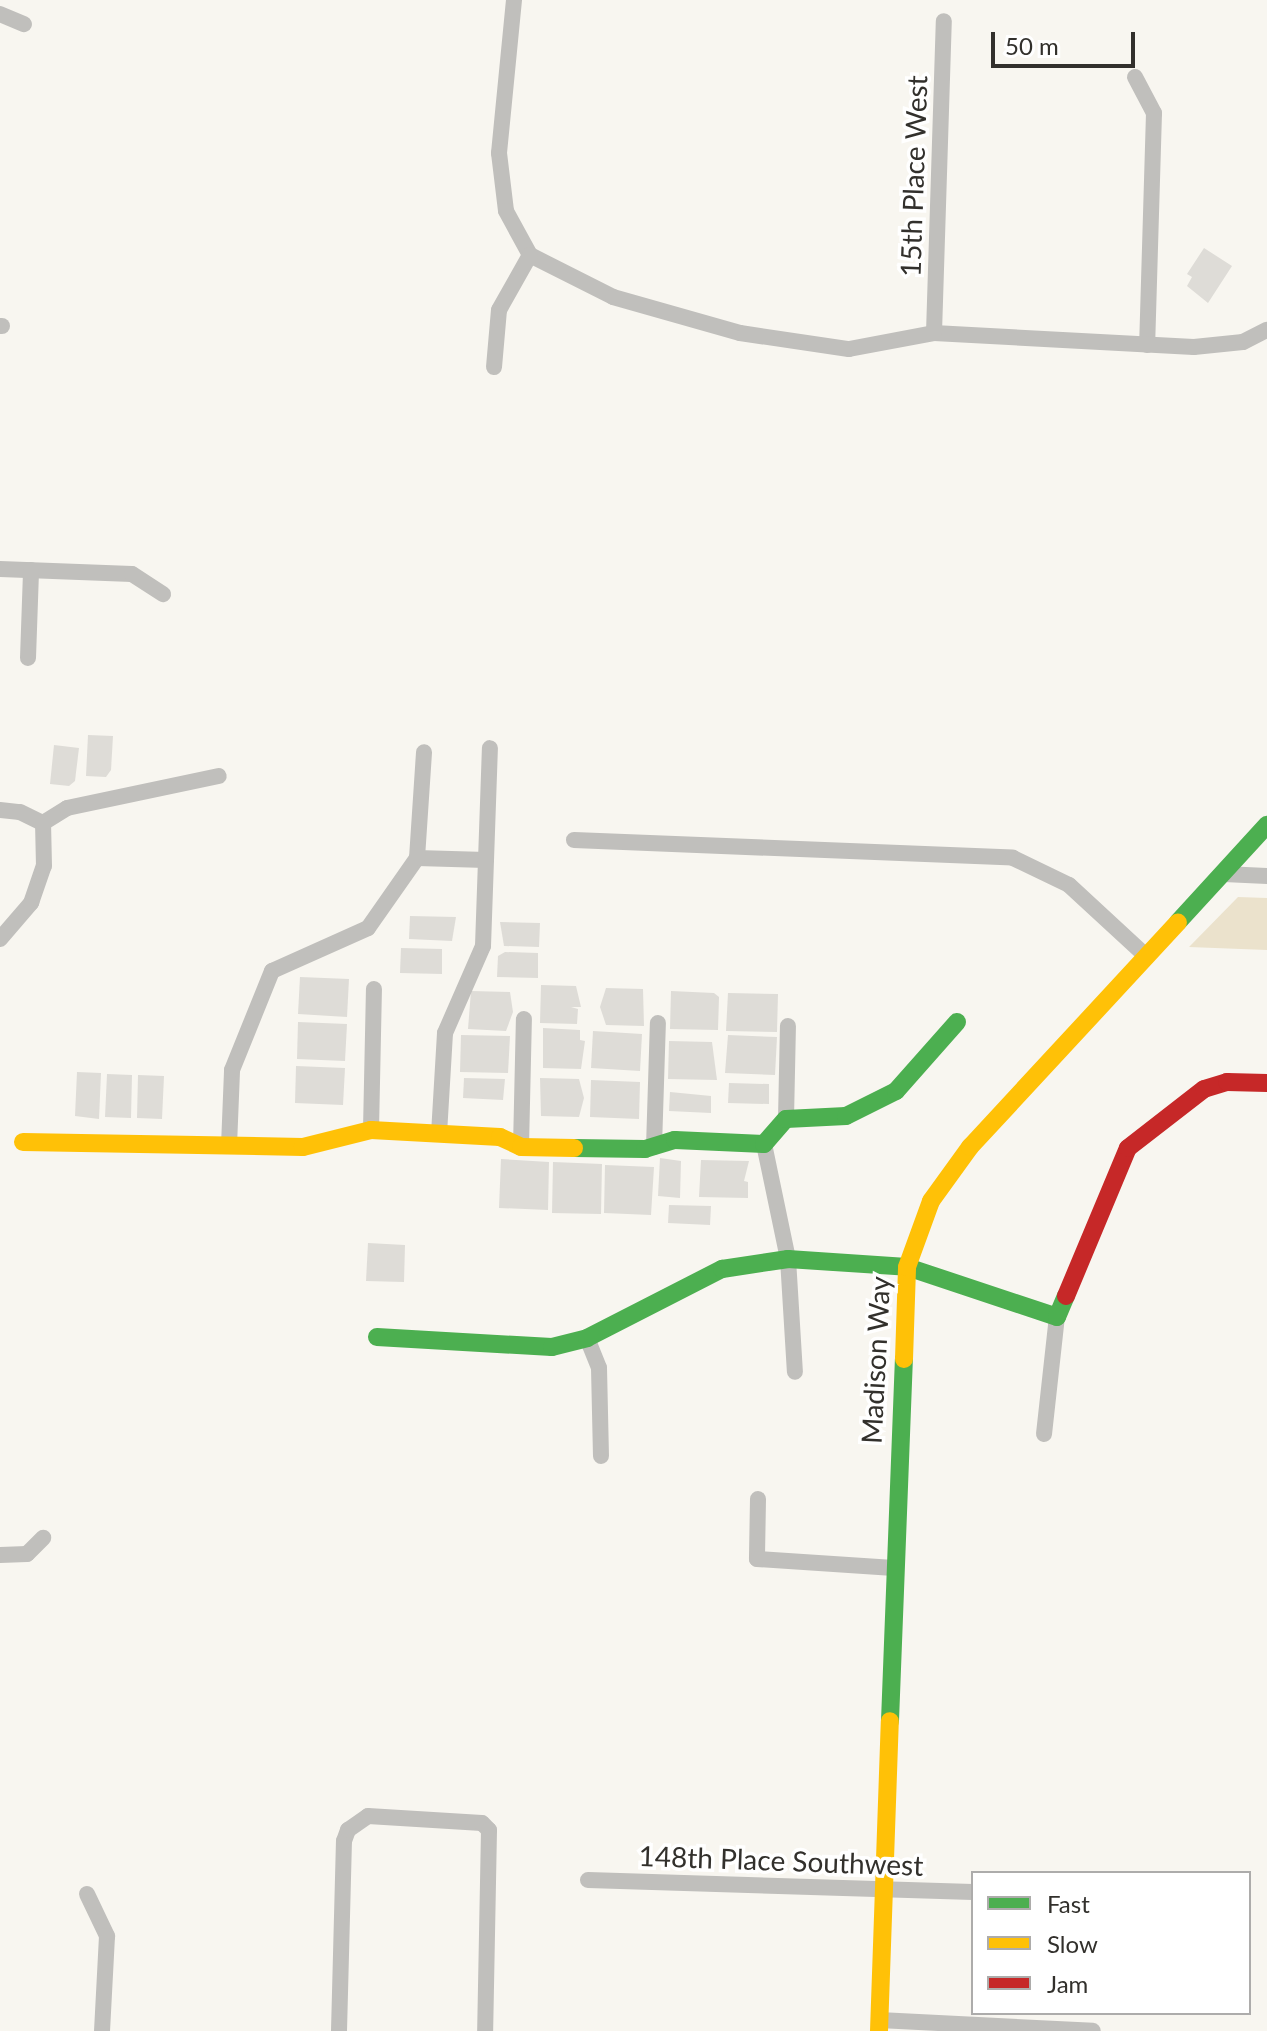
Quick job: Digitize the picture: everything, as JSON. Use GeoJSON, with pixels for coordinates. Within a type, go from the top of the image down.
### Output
{"type":"FeatureCollection","features":[{"type":"Feature","properties":{"kind":"street"},"geometry":{"type":"LineString","coordinates":[[514,0],[499,153],[506,211],[530,255],[613,297],[740,333],[849,349],[934,333],[1194,347],[1243,342],[1267,330]]}},
{"type":"Feature","properties":{"kind":"street"},"geometry":{"type":"LineString","coordinates":[[0,14],[24,24]]}},
{"type":"Feature","properties":{"kind":"street","name":"15th Place West"},"geometry":{"type":"LineString","coordinates":[[934,333],[944,21]]}},
{"type":"Feature","properties":{"kind":"street"},"geometry":{"type":"LineString","coordinates":[[1135,77],[1154,113],[1147,345]]}},
{"type":"Feature","properties":{"kind":"street"},"geometry":{"type":"LineString","coordinates":[[494,367],[499,310],[530,255]]}},
{"type":"Feature","properties":{"kind":"street"},"geometry":{"type":"LineString","coordinates":[[0,569],[132,574],[163,594]]}},
{"type":"Feature","properties":{"kind":"street"},"geometry":{"type":"LineString","coordinates":[[28,658],[31,570]]}},
{"type":"Feature","properties":{"kind":"street"},"geometry":{"type":"LineString","coordinates":[[439,1134],[445,1033],[483,946],[490,748]]}},
{"type":"Feature","properties":{"kind":"street"},"geometry":{"type":"LineString","coordinates":[[229,1146],[232,1070],[272,971],[368,928],[417,858],[424,752]]}},
{"type":"Feature","properties":{"kind":"street"},"geometry":{"type":"LineString","coordinates":[[43,823],[67,808],[219,776]]}},
{"type":"Feature","properties":{"kind":"street"},"geometry":{"type":"LineString","coordinates":[[0,810],[20,812],[43,823]]}},
{"type":"Feature","properties":{"kind":"street"},"geometry":{"type":"LineString","coordinates":[[0,939],[31,903],[44,866],[43,823]]}},
{"type":"Feature","properties":{"kind":"street","name":"Madison Way"},"geometry":{"type":"LineString","coordinates":[[879,2025],[880,1888],[907,1267],[931,1201],[970,1147],[1267,825]]}},
{"type":"Feature","properties":{"kind":"street"},"geometry":{"type":"LineString","coordinates":[[574,840],[1013,858],[1069,885],[1147,957]]}},
{"type":"Feature","properties":{"kind":"street"},"geometry":{"type":"LineString","coordinates":[[417,858],[486,860]]}},
{"type":"Feature","properties":{"kind":"street"},"geometry":{"type":"LineString","coordinates":[[1224,874],[1267,876]]}},
{"type":"Feature","properties":{"kind":"street"},"geometry":{"type":"LineString","coordinates":[[371,1130],[374,989]]}},
{"type":"Feature","properties":{"kind":"street"},"geometry":{"type":"LineString","coordinates":[[521,1147],[524,1019]]}},
{"type":"Feature","properties":{"kind":"street"},"geometry":{"type":"LineString","coordinates":[[786,1119],[846,1116],[896,1091],[957,1022]]}},
{"type":"Feature","properties":{"kind":"street"},"geometry":{"type":"LineString","coordinates":[[654,1147],[658,1023]]}},
{"type":"Feature","properties":{"kind":"street"},"geometry":{"type":"LineString","coordinates":[[764,1144],[786,1119],[788,1026]]}},
{"type":"Feature","properties":{"kind":"street"},"geometry":{"type":"LineString","coordinates":[[1044,1434],[1057,1317],[1128,1148],[1204,1089],[1227,1082],[1267,1083]]}},
{"type":"Feature","properties":{"kind":"street"},"geometry":{"type":"LineString","coordinates":[[23,1142],[303,1147],[371,1130],[500,1137],[521,1147],[654,1147],[675,1140],[764,1144]]}},
{"type":"Feature","properties":{"kind":"street"},"geometry":{"type":"LineString","coordinates":[[764,1144],[788,1259],[795,1372]]}},
{"type":"Feature","properties":{"kind":"street"},"geometry":{"type":"LineString","coordinates":[[377,1337],[552,1347],[587,1338],[722,1269],[788,1259],[907,1267],[1057,1317]]}},
{"type":"Feature","properties":{"kind":"street"},"geometry":{"type":"LineString","coordinates":[[587,1338],[599,1368],[601,1456]]}},
{"type":"Feature","properties":{"kind":"street"},"geometry":{"type":"LineString","coordinates":[[758,1499],[757,1559],[894,1568]]}},
{"type":"Feature","properties":{"kind":"street"},"geometry":{"type":"LineString","coordinates":[[0,1555],[27,1554],[43,1538]]}},
{"type":"Feature","properties":{"kind":"street"},"geometry":{"type":"LineString","coordinates":[[339,2031],[344,1841],[357,1821],[368,1816],[482,1823],[489,1830],[485,2031]]}},
{"type":"Feature","properties":{"kind":"street","name":"148th Place Southwest"},"geometry":{"type":"LineString","coordinates":[[588,1880],[971,1892]]}},
{"type":"Feature","properties":{"kind":"street"},"geometry":{"type":"LineString","coordinates":[[87,1894],[107,1936],[102,2031]]}},
{"type":"Feature","properties":{"kind":"street"},"geometry":{"type":"LineString","coordinates":[[879,2025],[1093,2031]]}},
{"type":"Feature","properties":{"kind":"shaded area"},"geometry":{"type":"Polygon","coordinates":[[[1238,897],[1267,898],[1267,950],[1189,947],[1238,897]]]}},
{"type":"Feature","properties":{"kind":"building"},"geometry":{"type":"Polygon","coordinates":[[[1204,248],[1232,266],[1208,303],[1187,286],[1192,277],[1187,274],[1204,248]]]}},
{"type":"Feature","properties":{"kind":"building"},"geometry":{"type":"Polygon","coordinates":[[[88,735],[113,736],[111,770],[106,777],[86,776],[88,735]]]}},
{"type":"Feature","properties":{"kind":"building"},"geometry":{"type":"Polygon","coordinates":[[[54,745],[79,748],[75,781],[69,786],[50,784],[54,745]]]}},
{"type":"Feature","properties":{"kind":"building"},"geometry":{"type":"Polygon","coordinates":[[[410,916],[456,917],[452,941],[409,939],[410,916]]]}},
{"type":"Feature","properties":{"kind":"building"},"geometry":{"type":"Polygon","coordinates":[[[500,922],[540,923],[539,947],[504,946],[500,922]]]}},
{"type":"Feature","properties":{"kind":"building"},"geometry":{"type":"Polygon","coordinates":[[[401,948],[442,949],[442,974],[400,973],[401,948]]]}},
{"type":"Feature","properties":{"kind":"building"},"geometry":{"type":"Polygon","coordinates":[[[505,952],[538,953],[538,978],[497,977],[498,956],[505,952]]]}},
{"type":"Feature","properties":{"kind":"building"},"geometry":{"type":"Polygon","coordinates":[[[300,977],[349,979],[347,1017],[298,1014],[300,977]]]}},
{"type":"Feature","properties":{"kind":"building"},"geometry":{"type":"Polygon","coordinates":[[[541,985],[576,986],[581,1007],[571,1007],[578,1009],[577,1024],[540,1023],[541,985]]]}},
{"type":"Feature","properties":{"kind":"building"},"geometry":{"type":"Polygon","coordinates":[[[606,988],[643,989],[644,1026],[606,1025],[600,1007],[606,988]]]}},
{"type":"Feature","properties":{"kind":"building"},"geometry":{"type":"Polygon","coordinates":[[[471,991],[510,992],[513,1012],[506,1031],[468,1029],[471,991]]]}},
{"type":"Feature","properties":{"kind":"building"},"geometry":{"type":"Polygon","coordinates":[[[671,991],[714,993],[719,997],[718,1030],[670,1029],[671,991]]]}},
{"type":"Feature","properties":{"kind":"building"},"geometry":{"type":"Polygon","coordinates":[[[728,993],[778,994],[777,1032],[726,1031],[728,993]]]}},
{"type":"Feature","properties":{"kind":"building"},"geometry":{"type":"Polygon","coordinates":[[[298,1022],[347,1024],[345,1061],[297,1059],[298,1022]]]}},
{"type":"Feature","properties":{"kind":"building"},"geometry":{"type":"Polygon","coordinates":[[[543,1028],[580,1030],[580,1040],[585,1041],[581,1069],[543,1068],[543,1028]]]}},
{"type":"Feature","properties":{"kind":"building"},"geometry":{"type":"Polygon","coordinates":[[[593,1031],[642,1034],[640,1071],[591,1068],[593,1031]]]}},
{"type":"Feature","properties":{"kind":"building"},"geometry":{"type":"Polygon","coordinates":[[[461,1035],[510,1036],[508,1073],[460,1072],[461,1035]]]}},
{"type":"Feature","properties":{"kind":"building"},"geometry":{"type":"Polygon","coordinates":[[[728,1035],[777,1037],[775,1075],[725,1073],[728,1035]]]}},
{"type":"Feature","properties":{"kind":"building"},"geometry":{"type":"Polygon","coordinates":[[[669,1041],[712,1042],[717,1080],[668,1079],[669,1041]]]}},
{"type":"Feature","properties":{"kind":"building"},"geometry":{"type":"Polygon","coordinates":[[[296,1066],[345,1068],[343,1105],[295,1103],[296,1066]]]}},
{"type":"Feature","properties":{"kind":"building"},"geometry":{"type":"Polygon","coordinates":[[[77,1072],[101,1073],[99,1119],[75,1116],[77,1072]]]}},
{"type":"Feature","properties":{"kind":"building"},"geometry":{"type":"Polygon","coordinates":[[[107,1074],[132,1075],[131,1118],[105,1117],[107,1074]]]}},
{"type":"Feature","properties":{"kind":"building"},"geometry":{"type":"Polygon","coordinates":[[[138,1075],[164,1076],[162,1119],[137,1118],[138,1075]]]}},
{"type":"Feature","properties":{"kind":"building"},"geometry":{"type":"Polygon","coordinates":[[[464,1078],[505,1079],[503,1100],[463,1098],[464,1078]]]}},
{"type":"Feature","properties":{"kind":"building"},"geometry":{"type":"Polygon","coordinates":[[[540,1078],[579,1079],[584,1098],[579,1117],[541,1116],[540,1078]]]}},
{"type":"Feature","properties":{"kind":"building"},"geometry":{"type":"Polygon","coordinates":[[[591,1080],[640,1082],[639,1119],[590,1117],[591,1080]]]}},
{"type":"Feature","properties":{"kind":"building"},"geometry":{"type":"Polygon","coordinates":[[[729,1083],[769,1084],[769,1104],[728,1103],[729,1083]]]}},
{"type":"Feature","properties":{"kind":"building"},"geometry":{"type":"Polygon","coordinates":[[[670,1092],[711,1096],[711,1113],[669,1111],[670,1092]]]}},
{"type":"Feature","properties":{"kind":"building"},"geometry":{"type":"Polygon","coordinates":[[[660,1158],[681,1161],[680,1198],[658,1196],[660,1158]]]}},
{"type":"Feature","properties":{"kind":"building"},"geometry":{"type":"Polygon","coordinates":[[[501,1159],[549,1162],[548,1210],[499,1208],[501,1159]]]}},
{"type":"Feature","properties":{"kind":"building"},"geometry":{"type":"Polygon","coordinates":[[[701,1160],[749,1161],[744,1181],[748,1182],[748,1198],[699,1197],[701,1160]]]}},
{"type":"Feature","properties":{"kind":"building"},"geometry":{"type":"Polygon","coordinates":[[[553,1162],[602,1164],[601,1214],[552,1213],[553,1162]]]}},
{"type":"Feature","properties":{"kind":"building"},"geometry":{"type":"Polygon","coordinates":[[[605,1165],[654,1167],[651,1215],[604,1213],[605,1165]]]}},
{"type":"Feature","properties":{"kind":"building"},"geometry":{"type":"Polygon","coordinates":[[[669,1205],[711,1206],[710,1225],[668,1223],[669,1205]]]}},
{"type":"Feature","properties":{"kind":"building"},"geometry":{"type":"Polygon","coordinates":[[[368,1243],[405,1245],[404,1282],[366,1281],[368,1243]]]}},
{"type":"Feature","properties":{"kind":"traffic: fast"},"geometry":{"type":"LineString","coordinates":[[1178,922],[1267,825]]}},
{"type":"Feature","properties":{"kind":"traffic: fast"},"geometry":{"type":"LineString","coordinates":[[574,1148],[645,1149],[675,1140],[764,1144],[786,1119],[846,1116],[896,1091],[957,1022]]}},
{"type":"Feature","properties":{"kind":"traffic: fast"},"geometry":{"type":"LineString","coordinates":[[377,1337],[552,1347],[587,1338],[722,1269],[788,1259],[907,1267],[1057,1317],[1066,1296]]}},
{"type":"Feature","properties":{"kind":"traffic: fast"},"geometry":{"type":"LineString","coordinates":[[890,1721],[904,1359]]}},
{"type":"Feature","properties":{"kind":"traffic: slow"},"geometry":{"type":"LineString","coordinates":[[904,1359],[907,1267],[931,1201],[970,1147],[1178,922]]}},
{"type":"Feature","properties":{"kind":"traffic: slow"},"geometry":{"type":"LineString","coordinates":[[23,1142],[303,1147],[371,1130],[500,1137],[521,1147],[574,1148]]}},
{"type":"Feature","properties":{"kind":"traffic: slow"},"geometry":{"type":"LineString","coordinates":[[879,2031],[890,1721]]}},
{"type":"Feature","properties":{"kind":"traffic: jam"},"geometry":{"type":"LineString","coordinates":[[1066,1296],[1128,1148],[1204,1089],[1227,1082],[1267,1083]]}}]}
